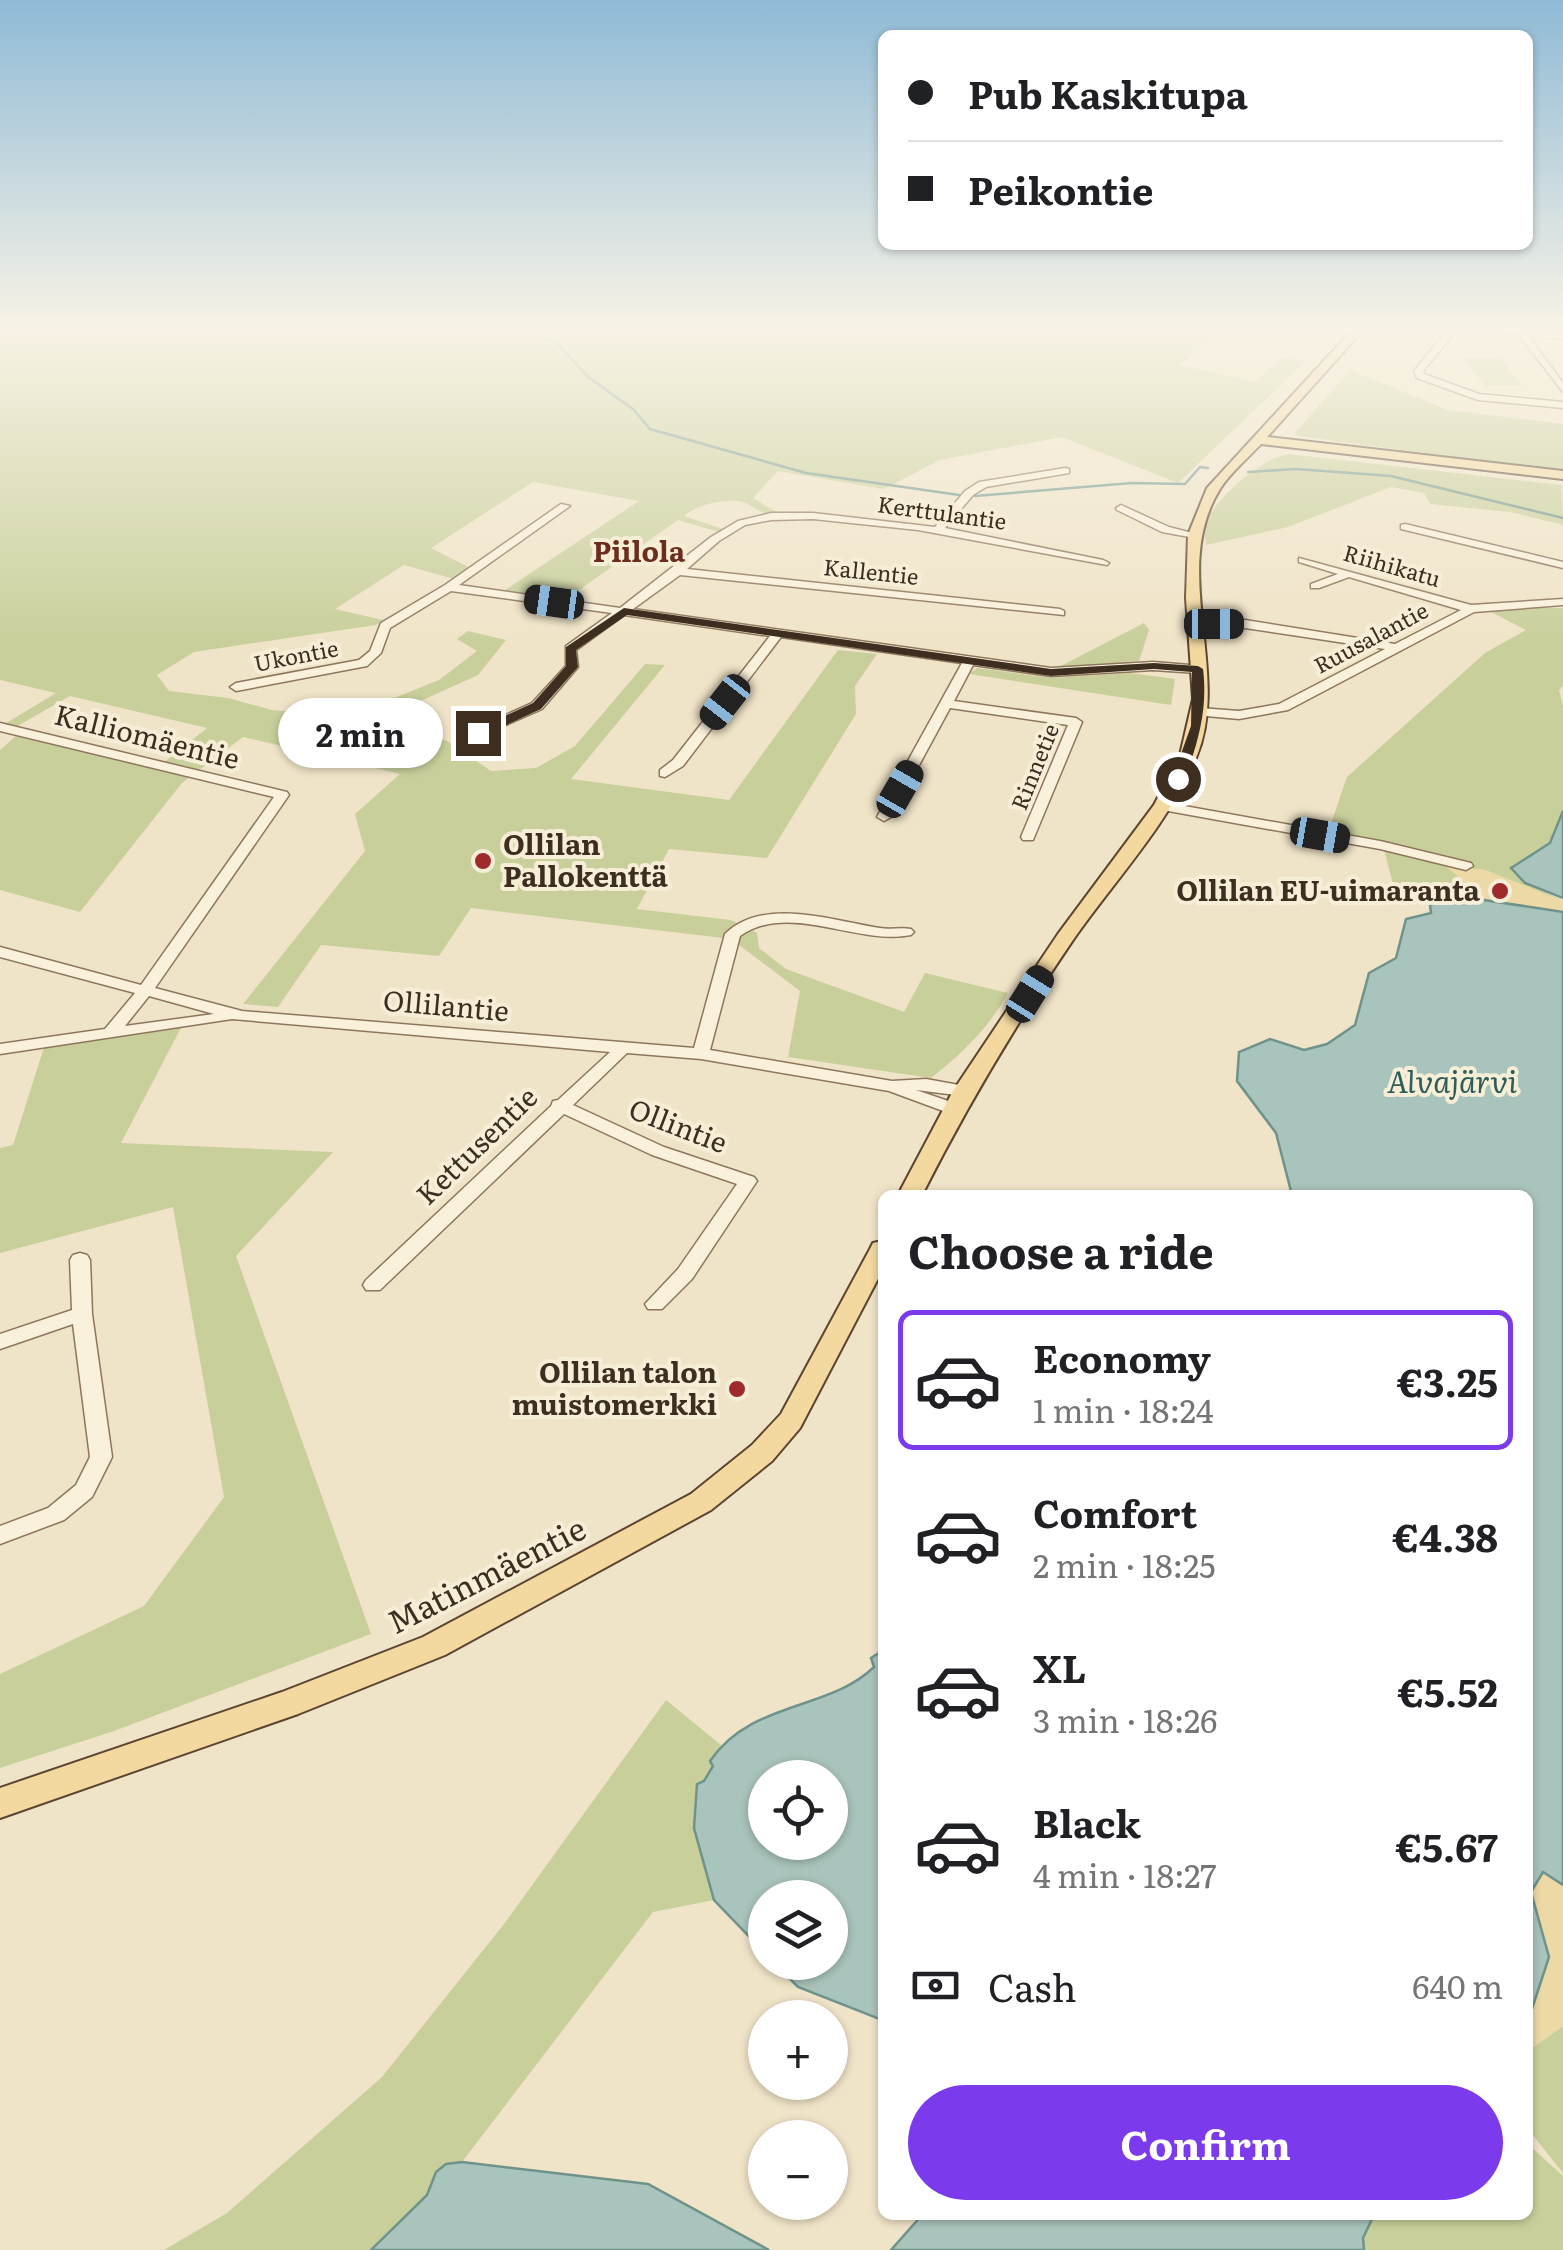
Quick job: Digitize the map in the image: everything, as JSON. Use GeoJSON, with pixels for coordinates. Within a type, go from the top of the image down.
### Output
{"type":"FeatureCollection","features":[{"type":"Feature","properties":{"kind":"main road"},"geometry":{"type":"LineString","coordinates":[[1267,438],[1271,433]]}},
{"type":"Feature","properties":{"kind":"main road"},"geometry":{"type":"LineString","coordinates":[[913,1190],[959,1100],[1065,938],[1162,806],[1189,755],[1200,712],[1193,598],[1195,535],[1208,503],[1272,433]]}},
{"type":"Feature","properties":{"kind":"main road"},"geometry":{"type":"LineString","coordinates":[[1267,438],[1563,475]]}},
{"type":"Feature","properties":{"kind":"main road","name":"Matinmäentie"},"geometry":{"type":"LineString","coordinates":[[0,1804],[287,1704],[434,1646],[701,1502],[762,1454],[791,1421],[878,1257]]}},
{"type":"Feature","properties":{"kind":"street"},"geometry":{"type":"LineString","coordinates":[[936,532],[969,494],[984,484],[1066,471]]}},
{"type":"Feature","properties":{"kind":"street","name":"Ukontie"},"geometry":{"type":"LineString","coordinates":[[236,687],[363,663],[375,653],[385,626],[449,587],[564,506]]}},
{"type":"Feature","properties":{"kind":"street"},"geometry":{"type":"LineString","coordinates":[[1122,508],[1166,530],[1195,535]]}},
{"type":"Feature","properties":{"kind":"street","name":"Kerttulantie"},"geometry":{"type":"LineString","coordinates":[[478,733],[537,706],[572,667],[570,649],[678,571],[723,532],[746,520],[831,517],[1029,546],[1104,563]]}},
{"type":"Feature","properties":{"kind":"street"},"geometry":{"type":"LineString","coordinates":[[1405,527],[1563,565]]}},
{"type":"Feature","properties":{"kind":"street","name":"Riihikatu"},"geometry":{"type":"LineString","coordinates":[[1302,560],[1471,609]]}},
{"type":"Feature","properties":{"kind":"street","name":"Kallentie"},"geometry":{"type":"LineString","coordinates":[[678,571],[1060,613]]}},
{"type":"Feature","properties":{"kind":"street"},"geometry":{"type":"LineString","coordinates":[[1315,586],[1348,574]]}},
{"type":"Feature","properties":{"kind":"street"},"geometry":{"type":"LineString","coordinates":[[449,587],[1051,672],[1140,666],[1198,669]]}},
{"type":"Feature","properties":{"kind":"street","name":"Ruusalantie"},"geometry":{"type":"LineString","coordinates":[[1200,712],[1240,716],[1267,712],[1471,609],[1563,602]]}},
{"type":"Feature","properties":{"kind":"street"},"geometry":{"type":"LineString","coordinates":[[1214,624],[1245,624],[1394,647]]}},
{"type":"Feature","properties":{"kind":"street"},"geometry":{"type":"LineString","coordinates":[[665,773],[678,762],[776,636]]}},
{"type":"Feature","properties":{"kind":"street"},"geometry":{"type":"LineString","coordinates":[[884,817],[969,662]]}},
{"type":"Feature","properties":{"kind":"street","name":"Rinnetie"},"geometry":{"type":"LineString","coordinates":[[948,704],[1076,722],[1028,836]]}},
{"type":"Feature","properties":{"kind":"street","name":"Kalliomäentie"},"geometry":{"type":"LineString","coordinates":[[0,727],[282,795],[144,992]]}},
{"type":"Feature","properties":{"kind":"street"},"geometry":{"type":"LineString","coordinates":[[1162,806],[1396,848],[1466,866]]}},
{"type":"Feature","properties":{"kind":"street"},"geometry":{"type":"LineString","coordinates":[[702,1054],[732,934],[740,926],[777,918],[887,934],[906,932]]}},
{"type":"Feature","properties":{"kind":"street","name":"Ollilantie"},"geometry":{"type":"LineString","coordinates":[[0,952],[241,1016],[702,1054],[892,1086],[906,1095],[959,1100]]}},
{"type":"Feature","properties":{"kind":"street"},"geometry":{"type":"LineString","coordinates":[[113,1030],[144,992]]}},
{"type":"Feature","properties":{"kind":"street"},"geometry":{"type":"LineString","coordinates":[[0,1049],[113,1030],[241,1016]]}},
{"type":"Feature","properties":{"kind":"street","name":"Kettusentie"},"geometry":{"type":"LineString","coordinates":[[374,1285],[621,1050]]}},
{"type":"Feature","properties":{"kind":"street","name":"Ollintie"},"geometry":{"type":"LineString","coordinates":[[559,1105],[658,1152],[748,1182],[685,1274],[655,1304]]}},
{"type":"Feature","properties":{"kind":"street"},"geometry":{"type":"LineString","coordinates":[[0,1535],[56,1514],[84,1491],[101,1456],[82,1314],[80,1260]]}},
{"type":"Feature","properties":{"kind":"street"},"geometry":{"type":"LineString","coordinates":[[0,1342],[82,1314]]}},
{"type":"Feature","properties":{"kind":"green space"},"geometry":{"type":"Polygon","coordinates":[[[0,433],[1230,433],[1178,483],[1062,437],[940,460],[884,489],[778,471],[753,498],[781,515],[737,501],[701,506],[684,516],[723,529],[719,532],[678,520],[565,600],[502,592],[639,501],[533,482],[431,548],[470,568],[454,579],[404,565],[335,609],[383,620],[376,625],[194,652],[157,675],[169,691],[228,698],[272,710],[347,717],[439,680],[477,651],[457,639],[468,631],[506,640],[478,675],[381,719],[447,741],[491,771],[536,768],[575,746],[645,664],[665,665],[571,779],[729,800],[838,650],[877,654],[855,686],[856,714],[767,858],[669,849],[637,909],[731,920],[757,933],[759,948],[786,969],[904,1012],[925,973],[1008,993],[974,1040],[931,1078],[788,1057],[800,991],[731,939],[471,908],[439,956],[321,945],[278,1007],[243,1004],[365,851],[355,814],[400,774],[243,737],[182,783],[80,912],[0,890],[0,750],[17,735],[157,768],[207,728],[70,696],[14,728],[3,725],[56,693],[0,680],[0,433]]]}},
{"type":"Feature","properties":{"kind":"green space"},"geometry":{"type":"Polygon","coordinates":[[[1295,433],[1563,433],[1563,472],[1295,433]]]}},
{"type":"Feature","properties":{"kind":"green space"},"geometry":{"type":"Polygon","coordinates":[[[1289,454],[1562,485],[1563,525],[1510,512],[1430,504],[1424,493],[1391,487],[1288,527],[1206,545],[1208,518],[1226,494],[1266,463],[1289,454]]]}},
{"type":"Feature","properties":{"kind":"green space"},"geometry":{"type":"Polygon","coordinates":[[[1563,608],[1563,686],[1559,690],[1563,706],[1563,811],[1550,843],[1511,868],[1525,882],[1563,901],[1485,870],[1448,867],[1471,885],[1468,897],[1393,884],[1384,849],[1326,838],[1347,777],[1485,653],[1526,630],[1491,612],[1563,608]]]}},
{"type":"Feature","properties":{"kind":"green space"},"geometry":{"type":"Polygon","coordinates":[[[1144,623],[1149,630],[1139,661],[1057,668],[1144,623]]]}},
{"type":"Feature","properties":{"kind":"green space"},"geometry":{"type":"Polygon","coordinates":[[[977,668],[1051,678],[1130,673],[1175,679],[1171,705],[969,674],[977,668]]]}},
{"type":"Feature","properties":{"kind":"green space"},"geometry":{"type":"Polygon","coordinates":[[[184,1022],[121,1143],[333,1152],[236,1256],[371,1634],[114,1731],[0,1768],[0,1674],[144,1606],[224,1497],[173,1207],[0,1253],[0,1148],[13,1145],[46,1041],[184,1022]]]}},
{"type":"Feature","properties":{"kind":"green space"},"geometry":{"type":"Polygon","coordinates":[[[666,1700],[721,1745],[710,1760],[714,1765],[699,1800],[697,1816],[700,1848],[714,1900],[653,1912],[462,2162],[446,2164],[436,2172],[427,2195],[371,2250],[164,2250],[227,2213],[382,2077],[504,1924],[666,1700]]]}},
{"type":"Feature","properties":{"kind":"green space"},"geometry":{"type":"Polygon","coordinates":[[[1563,2026],[1563,2173],[1533,2135],[1533,2047],[1563,2026]]]}},
{"type":"Feature","properties":{"kind":"green space"},"geometry":{"type":"Polygon","coordinates":[[[1533,2149],[1563,2176],[1563,2250],[1364,2250],[1363,2238],[1372,2220],[1533,2220],[1533,2149]]]}},
{"type":"Feature","properties":{"kind":"sand","name":"Ollilan EU-uimaranta"},"geometry":{"type":"Polygon","coordinates":[[[1444,865],[1485,870],[1563,901],[1563,912],[1468,897],[1470,886],[1444,865]]]}},
{"type":"Feature","properties":{"kind":"sand"},"geometry":{"type":"Polygon","coordinates":[[[1542,1871],[1563,1885],[1563,2026],[1533,2047],[1533,2007],[1549,1957],[1533,1892],[1542,1871]]]}},
{"type":"Feature","properties":{"kind":"water"},"geometry":{"type":"Polygon","coordinates":[[[1563,811],[1563,898],[1525,883],[1511,868],[1550,843],[1563,811]]]}},
{"type":"Feature","properties":{"kind":"water","name":"Alvajärvi"},"geometry":{"type":"Polygon","coordinates":[[[1451,895],[1563,912],[1563,1885],[1543,1872],[1533,1889],[1533,1190],[1291,1190],[1276,1133],[1237,1081],[1239,1052],[1270,1039],[1304,1050],[1327,1044],[1355,1025],[1369,973],[1396,958],[1406,919],[1431,913],[1430,905],[1451,895]]]}},
{"type":"Feature","properties":{"kind":"water"},"geometry":{"type":"Polygon","coordinates":[[[878,1654],[878,2018],[848,2007],[848,2000],[831,2000],[798,1987],[791,1980],[848,1980],[848,1880],[748,1880],[748,1935],[714,1900],[694,1828],[697,1784],[704,1781],[713,1766],[710,1761],[727,1741],[768,1716],[856,1681],[874,1667],[871,1658],[878,1654]]]}},
{"type":"Feature","properties":{"kind":"water","name":"Alvajärvi"},"geometry":{"type":"Polygon","coordinates":[[[1533,1899],[1549,1957],[1533,2006],[1533,1899]]]}},
{"type":"Feature","properties":{"kind":"water"},"geometry":{"type":"Polygon","coordinates":[[[462,2162],[648,2184],[769,2250],[371,2250],[427,2195],[436,2172],[446,2164],[462,2162]]]}},
{"type":"Feature","properties":{"kind":"water"},"geometry":{"type":"Polygon","coordinates":[[[918,2220],[1372,2220],[1363,2238],[1364,2250],[891,2250],[918,2220]]]}},
{"type":"Feature","properties":{"kind":"waterway"},"geometry":{"type":"LineString","coordinates":[[664,433],[806,473],[959,495]]}},
{"type":"Feature","properties":{"kind":"waterway"},"geometry":{"type":"LineString","coordinates":[[975,496],[1132,483],[1185,484],[1200,467],[1208,468]]}},
{"type":"Feature","properties":{"kind":"waterway"},"geometry":{"type":"LineString","coordinates":[[1248,472],[1296,469],[1391,476],[1563,518]]}},
{"type":"Feature","properties":{"kind":"place","name":"Ollilan Pallokenttä"},"geometry":{"type":"Point","coordinates":[483,861]}},
{"type":"Feature","properties":{"kind":"place","name":"Ollilan EU-uimaranta"},"geometry":{"type":"Point","coordinates":[1500,891]}},
{"type":"Feature","properties":{"kind":"place","name":"Ollilan talon muistomerkki"},"geometry":{"type":"Point","coordinates":[737,1389]}},
{"type":"Feature","properties":{"kind":"district","name":"Piilola"},"geometry":{"type":"Point","coordinates":[639,552]}},
{"type":"Feature","properties":{"kind":"route"},"geometry":{"type":"LineString","coordinates":[[478,733],[537,706],[572,667],[570,649],[624,611],[776,636],[1051,672],[1154,666],[1198,669],[1200,712],[1178,779]]}}]}
